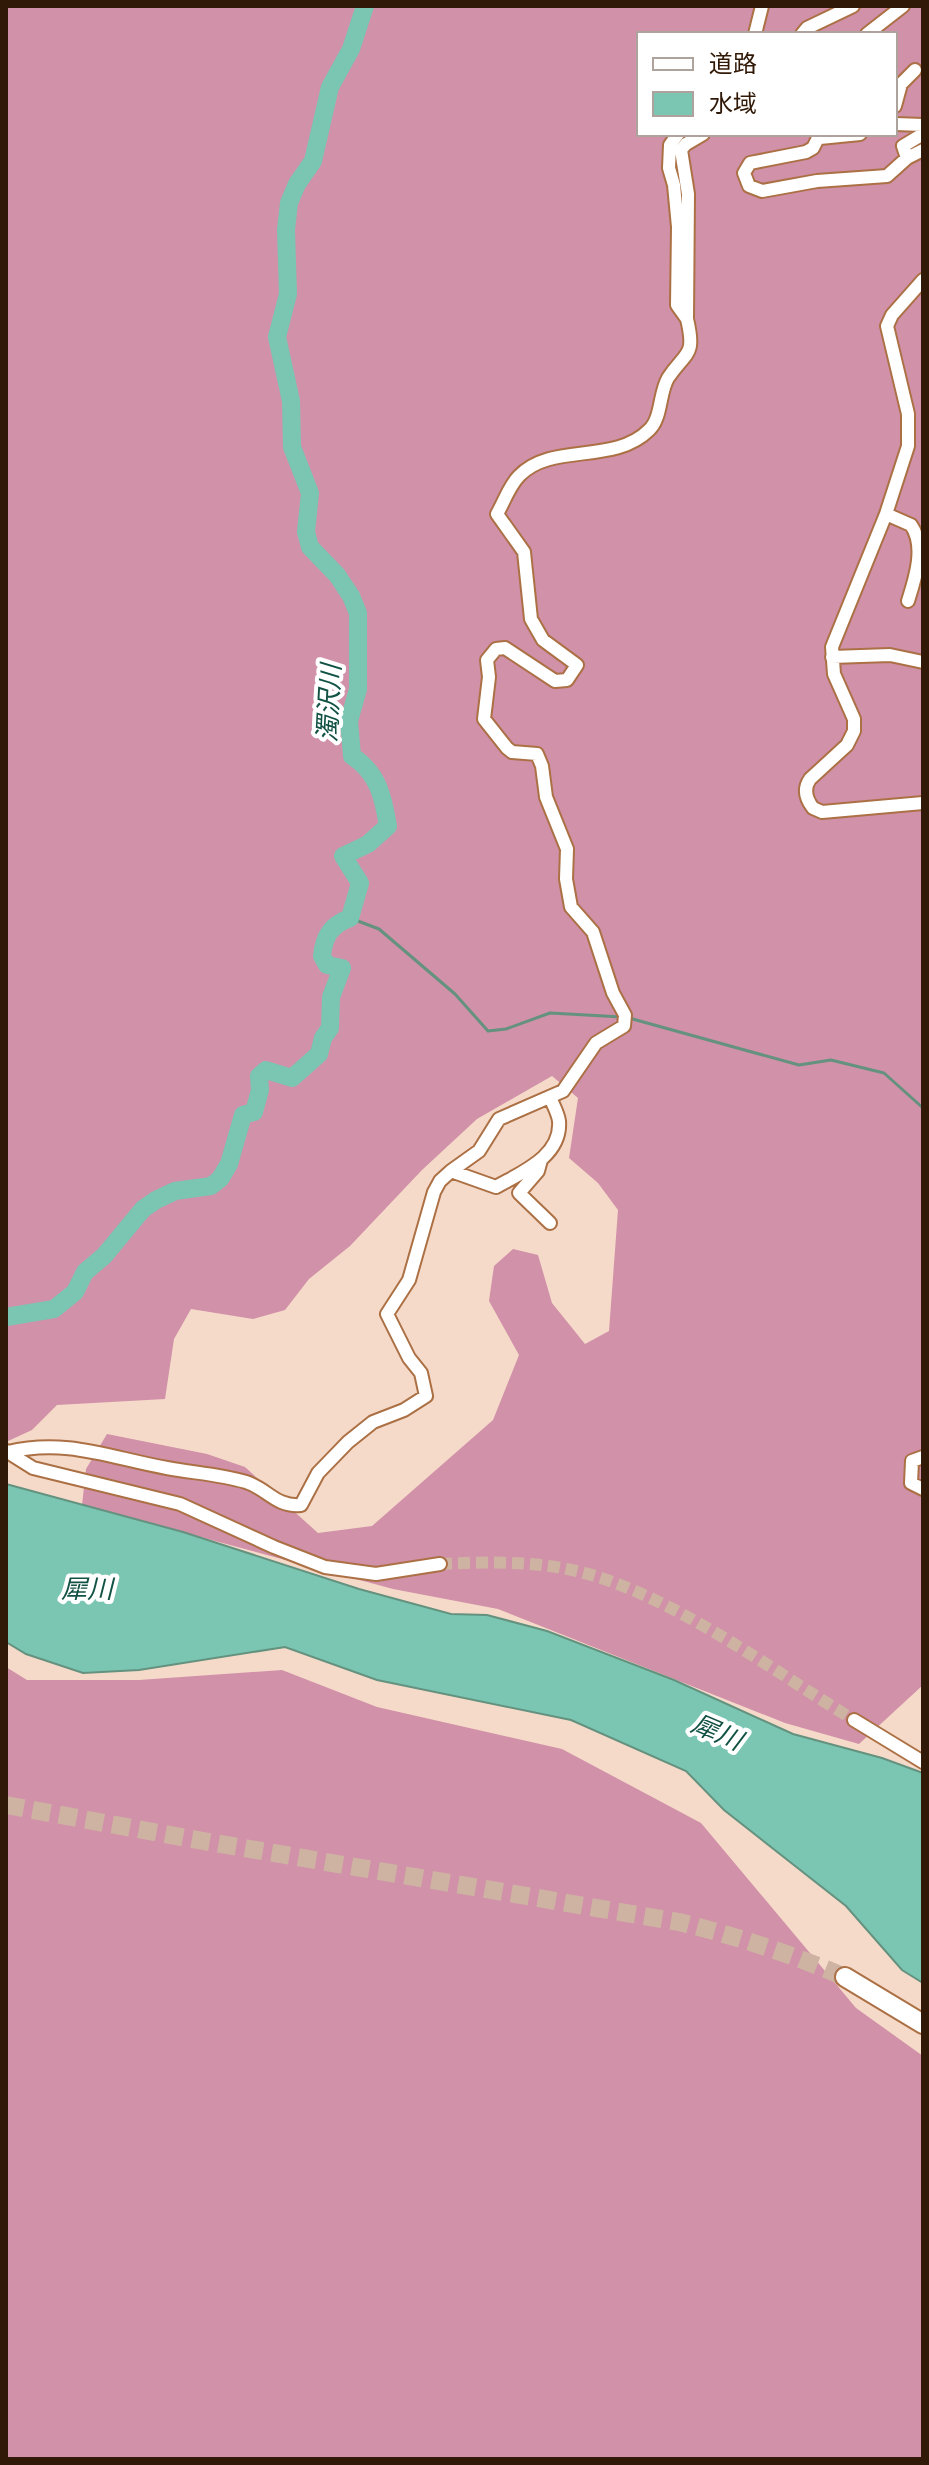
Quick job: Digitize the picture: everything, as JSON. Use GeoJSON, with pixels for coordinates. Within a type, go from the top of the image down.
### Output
{"type":"FeatureCollection","features":[{"type":"Feature","properties":{"kind":"highway"},"geometry":{"type":"LineString","coordinates":[[845,1977],[923,2024]]}},
{"type":"Feature","properties":{"kind":"street"},"geometry":{"type":"LineString","coordinates":[[756,32],[762,6]]}},
{"type":"Feature","properties":{"kind":"street"},"geometry":{"type":"LineString","coordinates":[[804,32],[853,6]]}},
{"type":"Feature","properties":{"kind":"street"},"geometry":{"type":"LineString","coordinates":[[870,32],[903,6]]}},
{"type":"Feature","properties":{"kind":"street"},"geometry":{"type":"LineString","coordinates":[[897,99],[901,84],[915,70]]}},
{"type":"Feature","properties":{"kind":"street"},"geometry":{"type":"LineString","coordinates":[[897,124],[923,125]]}},
{"type":"Feature","properties":{"kind":"street"},"geometry":{"type":"LineString","coordinates":[[907,158],[903,146],[923,134]]}},
{"type":"Feature","properties":{"kind":"street"},"geometry":{"type":"LineString","coordinates":[[677,136],[670,145],[669,168],[678,227],[677,305],[687,319]]}},
{"type":"Feature","properties":{"kind":"street"},"geometry":{"type":"LineString","coordinates":[[7,1452],[42,1447],[98,1451],[166,1468],[221,1475],[252,1484],[282,1505],[301,1505],[318,1473],[348,1442],[373,1422],[404,1410],[426,1396],[421,1373],[409,1358],[387,1314],[409,1280],[434,1192],[440,1181],[479,1151],[499,1119],[563,1091],[596,1043],[618,1030],[625,1018],[613,993],[593,932],[571,907],[566,879],[567,849],[546,797],[540,760],[537,754],[512,752],[484,719],[489,677],[487,660],[496,649],[505,648],[555,681],[567,680],[577,665],[543,640],[531,619],[524,552],[497,514],[519,476],[533,466],[573,453],[620,448],[654,424],[667,379],[688,356],[691,337],[687,319],[688,194],[681,150],[700,136]]}},
{"type":"Feature","properties":{"kind":"street"},"geometry":{"type":"LineString","coordinates":[[822,136],[806,152],[750,163],[744,173],[749,186],[762,191],[817,181],[877,178],[891,174],[907,158],[923,150]]}},
{"type":"Feature","properties":{"kind":"street"},"geometry":{"type":"LineString","coordinates":[[923,280],[892,315],[887,326],[910,428],[908,446],[886,514],[837,631],[832,657],[834,674],[854,719],[854,731],[847,745],[807,784],[807,801],[822,812],[923,803]]}},
{"type":"Feature","properties":{"kind":"street"},"geometry":{"type":"LineString","coordinates":[[886,514],[911,525],[917,536],[917,563],[908,601]]}},
{"type":"Feature","properties":{"kind":"street"},"geometry":{"type":"LineString","coordinates":[[832,657],[890,655],[923,662]]}},
{"type":"Feature","properties":{"kind":"street"},"geometry":{"type":"LineString","coordinates":[[550,1097],[559,1119],[556,1140],[541,1160],[538,1171],[519,1193],[550,1223]]}},
{"type":"Feature","properties":{"kind":"street"},"geometry":{"type":"LineString","coordinates":[[451,1171],[496,1187],[541,1160]]}},
{"type":"Feature","properties":{"kind":"street"},"geometry":{"type":"LineString","coordinates":[[7,1452],[33,1468],[180,1504],[325,1567],[376,1574],[440,1564]]}},
{"type":"Feature","properties":{"kind":"street"},"geometry":{"type":"LineString","coordinates":[[923,1457],[912,1461],[909,1476],[911,1483],[923,1489]]}},
{"type":"Feature","properties":{"kind":"street"},"geometry":{"type":"LineString","coordinates":[[854,1720],[923,1762]]}},
{"type":"Feature","properties":{"kind":"shaded area"},"geometry":{"type":"Polygon","coordinates":[[[6,6],[923,6],[923,1685],[859,1744],[785,1723],[498,1609],[393,1589],[82,1505],[86,1469],[107,1434],[207,1454],[245,1467],[318,1533],[372,1526],[493,1420],[519,1355],[489,1301],[494,1266],[513,1249],[538,1255],[552,1303],[585,1344],[609,1331],[618,1210],[598,1183],[569,1158],[578,1098],[552,1076],[477,1119],[422,1170],[350,1246],[309,1279],[285,1310],[253,1319],[191,1309],[174,1339],[165,1399],[57,1405],[32,1430],[6,1442],[6,6]]]}},
{"type":"Feature","properties":{"kind":"shaded area"},"geometry":{"type":"Polygon","coordinates":[[[6,1667],[27,1680],[139,1680],[282,1670],[377,1707],[562,1749],[701,1823],[856,2008],[923,2056],[923,2459],[6,2459],[6,1667]]]}},
{"type":"Feature","properties":{"kind":"water","name":"犀川"},"geometry":{"type":"Polygon","coordinates":[[[6,1484],[183,1532],[359,1589],[451,1614],[487,1615],[547,1631],[674,1680],[793,1734],[882,1758],[923,1773],[923,1983],[902,1970],[846,1906],[724,1810],[686,1771],[571,1720],[377,1680],[285,1647],[139,1670],[83,1673],[26,1654],[6,1642],[6,1484]]]}},
{"type":"Feature","properties":{"kind":"waterway","name":"濁沢川"},"geometry":{"type":"LineString","coordinates":[[6,1317],[54,1309],[75,1292],[85,1272],[104,1256],[143,1209],[175,1191],[211,1186],[220,1179],[229,1164],[243,1115],[254,1112],[260,1090],[259,1076],[266,1070],[292,1078],[319,1054],[323,1038],[330,1028],[331,997],[342,968],[327,965],[322,956],[323,949],[333,928],[350,918],[360,883],[343,856],[368,844],[388,826],[378,786],[368,770],[352,756],[349,721],[358,689],[358,613],[337,575],[310,547],[306,532],[310,493],[292,447],[291,401],[277,337],[288,294],[286,230],[289,203],[297,184],[313,161],[330,87],[351,49],[365,6]]}},
{"type":"Feature","properties":{"kind":"waterway"},"geometry":{"type":"LineString","coordinates":[[350,918],[379,929],[455,994],[488,1031],[506,1029],[550,1013],[622,1017]]}},
{"type":"Feature","properties":{"kind":"waterway"},"geometry":{"type":"LineString","coordinates":[[629,1018],[799,1065],[831,1060],[884,1073],[923,1108]]}},
{"type":"Feature","properties":{"kind":"tunnel"},"geometry":{"type":"LineString","coordinates":[[440,1564],[532,1564],[599,1577],[637,1592],[713,1631],[854,1720]]}},
{"type":"Feature","properties":{"kind":"tunnel"},"geometry":{"type":"LineString","coordinates":[[6,1805],[679,1922],[763,1946],[845,1977]]}}]}
